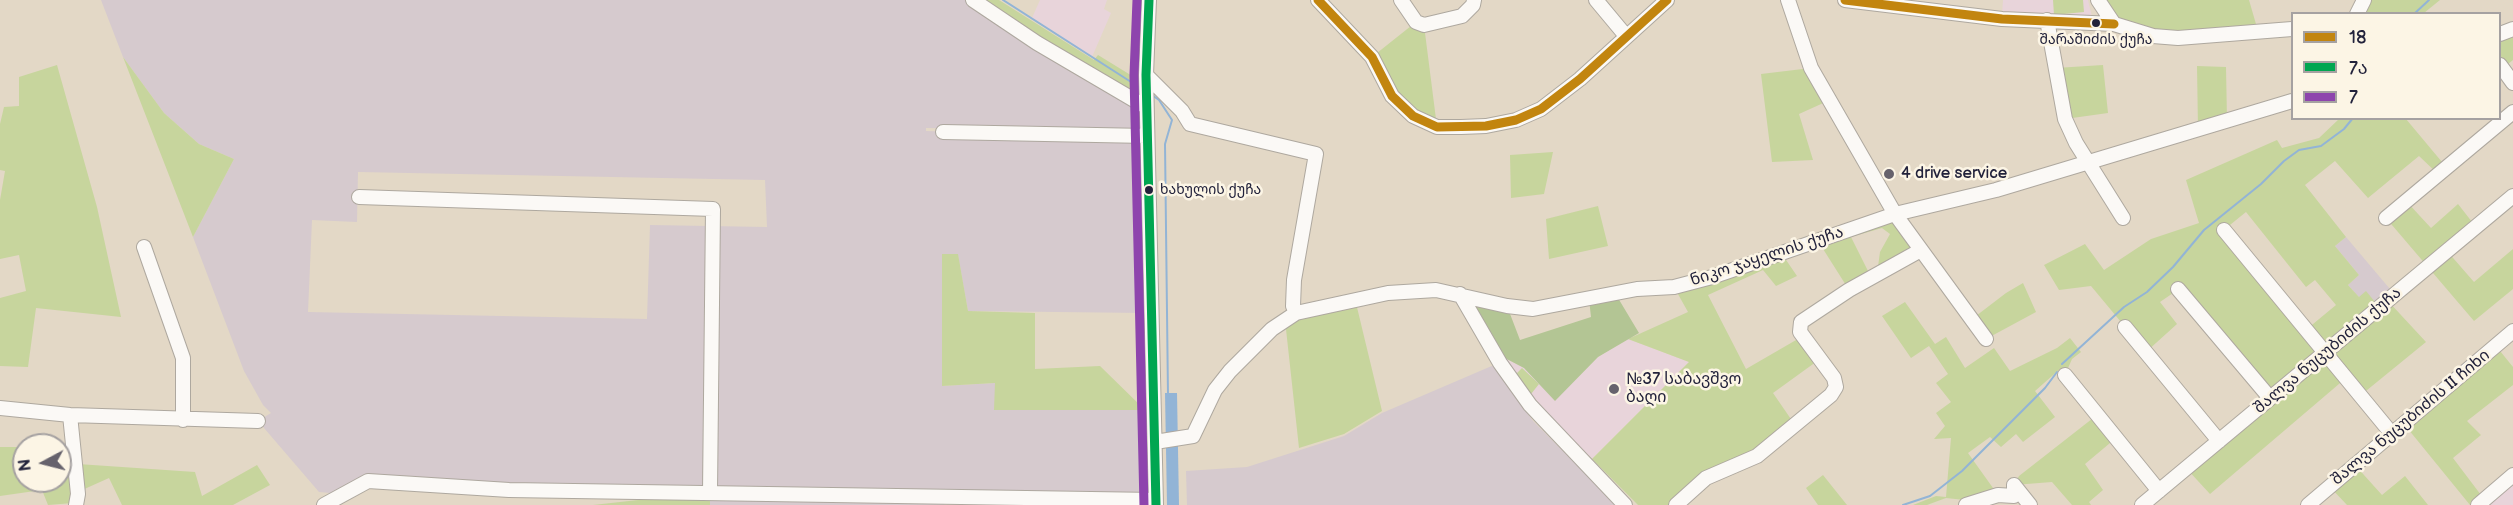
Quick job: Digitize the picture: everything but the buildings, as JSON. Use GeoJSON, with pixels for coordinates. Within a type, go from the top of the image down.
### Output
{"type":"FeatureCollection","features":[{"type":"Feature","properties":{"kind":"street"},"geometry":{"type":"LineString","coordinates":[[973,0],[1037,43],[1146,105]]}},
{"type":"Feature","properties":{"kind":"street"},"geometry":{"type":"LineString","coordinates":[[324,505],[342,500],[368,481],[509,490],[710,492],[1156,503],[1146,105],[1149,0]]}},
{"type":"Feature","properties":{"kind":"street"},"geometry":{"type":"LineString","coordinates":[[1318,0],[1372,57],[1392,96],[1413,116],[1437,127],[1486,126],[1516,120],[1541,109],[1580,79],[1667,0]]}},
{"type":"Feature","properties":{"kind":"street"},"geometry":{"type":"LineString","coordinates":[[1401,0],[1416,22],[1424,25],[1461,16],[1473,5],[1474,0]]}},
{"type":"Feature","properties":{"kind":"street"},"geometry":{"type":"LineString","coordinates":[[1596,0],[1626,36]]}},
{"type":"Feature","properties":{"kind":"street"},"geometry":{"type":"LineString","coordinates":[[1788,0],[1811,68],[1895,214],[1986,339]]}},
{"type":"Feature","properties":{"kind":"street"},"geometry":{"type":"LineString","coordinates":[[1845,0],[2002,19],[2114,24],[2153,36],[2178,38],[2291,29]]}},
{"type":"Feature","properties":{"kind":"street"},"geometry":{"type":"LineString","coordinates":[[2098,0],[2114,24]]}},
{"type":"Feature","properties":{"kind":"street"},"geometry":{"type":"LineString","coordinates":[[2047,20],[2065,119],[2087,161],[2123,218]]}},
{"type":"Feature","properties":{"kind":"street"},"geometry":{"type":"LineString","coordinates":[[2501,68],[2513,83]]}},
{"type":"Feature","properties":{"kind":"street"},"geometry":{"type":"LineString","coordinates":[[1146,79],[1182,111],[1190,124],[1316,154],[1294,280],[1293,306],[1296,313]]}},
{"type":"Feature","properties":{"kind":"street","name":"ნიკო ჯაყელის ქუჩა"},"geometry":{"type":"LineString","coordinates":[[1155,442],[1184,440],[1193,436],[1215,390],[1230,371],[1265,336],[1296,313],[1388,292],[1436,290],[1506,306],[1533,309],[1637,289],[1674,287],[1706,279],[1895,214],[1995,190],[2291,101]]}},
{"type":"Feature","properties":{"kind":"street"},"geometry":{"type":"LineString","coordinates":[[2386,218],[2513,112]]}},
{"type":"Feature","properties":{"kind":"street"},"geometry":{"type":"LineString","coordinates":[[943,132],[1147,136]]}},
{"type":"Feature","properties":{"kind":"street","name":"შალვა ნუცუბიძის ქუჩა"},"geometry":{"type":"LineString","coordinates":[[2142,505],[2513,196]]}},
{"type":"Feature","properties":{"kind":"street"},"geometry":{"type":"LineString","coordinates":[[359,197],[713,209],[710,492]]}},
{"type":"Feature","properties":{"kind":"street"},"geometry":{"type":"LineString","coordinates":[[2224,230],[2392,434]]}},
{"type":"Feature","properties":{"kind":"street"},"geometry":{"type":"LineString","coordinates":[[144,247],[183,358],[183,420]]}},
{"type":"Feature","properties":{"kind":"street"},"geometry":{"type":"LineString","coordinates":[[1676,505],[1706,477],[1756,456],[1831,395],[1836,387],[1834,378],[1800,332],[1801,322],[1849,290],[1921,250]]}},
{"type":"Feature","properties":{"kind":"street"},"geometry":{"type":"LineString","coordinates":[[2178,289],[2270,398]]}},
{"type":"Feature","properties":{"kind":"street"},"geometry":{"type":"LineString","coordinates":[[1460,294],[1500,363],[1530,405],[1625,505]]}},
{"type":"Feature","properties":{"kind":"street"},"geometry":{"type":"LineString","coordinates":[[2125,327],[2219,441]]}},
{"type":"Feature","properties":{"kind":"street","name":"შალვა ნუცუბიძის II ჩიხი"},"geometry":{"type":"LineString","coordinates":[[2308,505],[2513,332]]}},
{"type":"Feature","properties":{"kind":"street"},"geometry":{"type":"LineString","coordinates":[[2066,375],[2159,491]]}},
{"type":"Feature","properties":{"kind":"street"},"geometry":{"type":"LineString","coordinates":[[0,408],[70,415],[258,421]]}},
{"type":"Feature","properties":{"kind":"street"},"geometry":{"type":"LineString","coordinates":[[70,415],[78,494],[76,505]]}},
{"type":"Feature","properties":{"kind":"street"},"geometry":{"type":"LineString","coordinates":[[2478,505],[2513,475]]}},
{"type":"Feature","properties":{"kind":"street"},"geometry":{"type":"LineString","coordinates":[[1966,505],[1998,495],[2014,496],[2014,485],[2030,505]]}},
{"type":"Feature","properties":{"kind":"shaded area"},"geometry":{"type":"Polygon","coordinates":[[[101,0],[967,0],[1142,110],[1142,132],[926,128],[926,131],[1142,139],[1145,313],[968,311],[958,255],[942,386],[995,383],[995,410],[1145,410],[1147,492],[1137,500],[948,497],[944,505],[710,505],[710,492],[368,481],[342,494],[319,492],[258,421],[271,413],[263,405],[244,371],[193,237],[234,159],[199,144],[164,113],[123,57],[101,0]],[[358,172],[357,222],[312,220],[308,312],[647,319],[650,225],[767,227],[765,180],[358,172]]]}},
{"type":"Feature","properties":{"kind":"shaded area"},"geometry":{"type":"Polygon","coordinates":[[[1040,0],[1107,0],[1104,9],[1111,13],[1092,57],[1032,18],[1040,0]]]}},
{"type":"Feature","properties":{"kind":"shaded area"},"geometry":{"type":"Polygon","coordinates":[[[2003,0],[2088,0],[2092,17],[2002,15],[2003,0]]]}},
{"type":"Feature","properties":{"kind":"shaded area"},"geometry":{"type":"Polygon","coordinates":[[[2346,237],[2395,295],[2380,308],[2359,297],[2348,285],[2359,275],[2335,246],[2346,237]]]}},
{"type":"Feature","properties":{"kind":"shaded area","name":"№37 საბავშვო ბაღი"},"geometry":{"type":"Polygon","coordinates":[[[1628,339],[1689,362],[1592,459],[1513,378],[1501,356],[1524,368],[1555,400],[1598,357],[1628,339]]]}},
{"type":"Feature","properties":{"kind":"shaded area"},"geometry":{"type":"Polygon","coordinates":[[[1494,365],[1533,421],[1617,505],[1187,505],[1186,471],[1247,467],[1344,436],[1382,413],[1494,365]]]}},
{"type":"Feature","properties":{"kind":"shaded area"},"geometry":{"type":"Polygon","coordinates":[[[2513,475],[2513,505],[2478,505],[2513,475]]]}},
{"type":"Feature","properties":{"kind":"green space"},"geometry":{"type":"Polygon","coordinates":[[[975,0],[999,0],[1094,60],[1098,55],[1142,82],[1140,99],[975,0]]]}},
{"type":"Feature","properties":{"kind":"green space"},"geometry":{"type":"Polygon","coordinates":[[[2053,0],[2083,0],[2084,12],[2054,15],[2053,0]]]}},
{"type":"Feature","properties":{"kind":"green space"},"geometry":{"type":"Polygon","coordinates":[[[2097,0],[2249,0],[2258,31],[2178,38],[2110,23],[2097,0]]]}},
{"type":"Feature","properties":{"kind":"green space"},"geometry":{"type":"Polygon","coordinates":[[[2364,0],[2440,0],[2425,12],[2358,12],[2364,0]]]}},
{"type":"Feature","properties":{"kind":"green space"},"geometry":{"type":"Polygon","coordinates":[[[1416,22],[1424,25],[1437,127],[1413,116],[1372,57],[1416,22]]]}},
{"type":"Feature","properties":{"kind":"green space"},"geometry":{"type":"Polygon","coordinates":[[[2513,29],[2513,60],[2503,68],[2501,66],[2501,34],[2513,29]]]}},
{"type":"Feature","properties":{"kind":"green space"},"geometry":{"type":"Polygon","coordinates":[[[123,57],[164,113],[199,144],[234,159],[193,237],[123,57]]]}},
{"type":"Feature","properties":{"kind":"green space"},"geometry":{"type":"Polygon","coordinates":[[[57,65],[97,207],[121,317],[36,308],[28,367],[0,366],[0,298],[26,291],[19,255],[0,259],[0,200],[5,171],[0,170],[0,124],[4,107],[19,106],[19,77],[57,65]]]}},
{"type":"Feature","properties":{"kind":"green space"},"geometry":{"type":"Polygon","coordinates":[[[2103,65],[2108,113],[2065,119],[2056,68],[2103,65]]]}},
{"type":"Feature","properties":{"kind":"green space"},"geometry":{"type":"Polygon","coordinates":[[[2197,66],[2226,67],[2227,120],[2198,129],[2197,66]]]}},
{"type":"Feature","properties":{"kind":"green space"},"geometry":{"type":"Polygon","coordinates":[[[1811,68],[1830,100],[1799,114],[1813,160],[1772,162],[1761,74],[1811,68]]]}},
{"type":"Feature","properties":{"kind":"green space"},"geometry":{"type":"Polygon","coordinates":[[[2338,120],[2407,120],[2447,168],[2439,175],[2419,156],[2368,198],[2335,161],[2305,185],[2346,237],[2335,246],[2359,275],[2348,285],[2359,297],[2366,291],[2380,308],[2388,301],[2426,342],[2361,395],[2346,378],[2210,494],[2186,468],[2270,399],[2179,289],[2160,302],[2177,324],[2146,352],[2091,286],[2059,290],[2044,265],[2085,244],[2104,270],[2151,239],[2199,223],[2186,180],[2277,140],[2282,148],[2319,138],[2338,120]],[[2246,212],[2225,229],[2307,329],[2336,305],[2315,280],[2306,287],[2246,212]]]}},
{"type":"Feature","properties":{"kind":"green space"},"geometry":{"type":"Polygon","coordinates":[[[1553,152],[1544,194],[1511,198],[1510,155],[1553,152]]]}},
{"type":"Feature","properties":{"kind":"green space"},"geometry":{"type":"Polygon","coordinates":[[[2407,202],[2431,228],[2458,204],[2476,227],[2447,251],[2474,282],[2513,249],[2513,289],[2474,321],[2386,218],[2407,202]]]}},
{"type":"Feature","properties":{"kind":"green space"},"geometry":{"type":"Polygon","coordinates":[[[1598,206],[1608,246],[1549,259],[1546,219],[1598,206]]]}},
{"type":"Feature","properties":{"kind":"green space"},"geometry":{"type":"Polygon","coordinates":[[[1895,214],[1921,250],[1877,274],[1880,252],[1890,234],[1882,228],[1851,237],[1871,277],[1849,290],[1818,241],[1895,214]]]}},
{"type":"Feature","properties":{"kind":"green space"},"geometry":{"type":"Polygon","coordinates":[[[942,254],[958,254],[968,311],[1035,313],[1035,369],[1100,366],[1145,410],[994,410],[995,383],[942,386],[942,254]]]}},
{"type":"Feature","properties":{"kind":"green space"},"geometry":{"type":"Polygon","coordinates":[[[1782,254],[1797,276],[1776,286],[1763,270],[1708,295],[1746,369],[1803,336],[1820,359],[1773,393],[1795,425],[1757,456],[1725,468],[1676,505],[1638,505],[1592,459],[1689,362],[1628,339],[1688,312],[1674,287],[1782,254]]]}},
{"type":"Feature","properties":{"kind":"green space"},"geometry":{"type":"Polygon","coordinates":[[[2023,283],[2036,312],[1986,339],[1972,319],[2023,283]]]}},
{"type":"Feature","properties":{"kind":"green space"},"geometry":{"type":"Polygon","coordinates":[[[1615,293],[1639,333],[1598,357],[1555,401],[1524,368],[1501,356],[1460,294],[1507,306],[1520,340],[1591,317],[1589,299],[1615,293]]]}},
{"type":"Feature","properties":{"kind":"green space"},"geometry":{"type":"Polygon","coordinates":[[[1355,299],[1382,411],[1344,434],[1299,448],[1285,320],[1355,299]]]}},
{"type":"Feature","properties":{"kind":"green space"},"geometry":{"type":"Polygon","coordinates":[[[1905,302],[1935,344],[1946,337],[1965,368],[1994,348],[2010,371],[2057,348],[2070,338],[2081,352],[2072,359],[2065,375],[2060,369],[2035,391],[2055,417],[2023,442],[2016,434],[2001,447],[1990,437],[1968,453],[1998,495],[1974,501],[1946,498],[1927,505],[1913,505],[1936,496],[1946,497],[1951,438],[1934,439],[1945,426],[1936,413],[1951,402],[1936,383],[1948,374],[1929,346],[1911,358],[1882,316],[1905,302]]]}},
{"type":"Feature","properties":{"kind":"green space"},"geometry":{"type":"Polygon","coordinates":[[[2496,346],[2513,367],[2513,385],[2467,421],[2481,435],[2453,458],[2484,499],[2478,505],[2470,505],[2404,424],[2496,346]]]}},
{"type":"Feature","properties":{"kind":"green space"},"geometry":{"type":"Polygon","coordinates":[[[1522,368],[1539,384],[1531,394],[1513,377],[1522,368]]]}},
{"type":"Feature","properties":{"kind":"green space"},"geometry":{"type":"Polygon","coordinates":[[[2097,415],[2116,438],[2085,464],[2103,490],[2089,502],[2091,505],[2072,505],[2052,482],[2014,485],[2019,476],[2097,415]]]}},
{"type":"Feature","properties":{"kind":"green space"},"geometry":{"type":"Polygon","coordinates":[[[0,447],[12,447],[12,493],[21,493],[0,496],[0,447]]]}},
{"type":"Feature","properties":{"kind":"green space"},"geometry":{"type":"Polygon","coordinates":[[[78,464],[195,472],[202,496],[257,465],[270,485],[233,505],[122,505],[109,478],[80,491],[78,464]]]}},
{"type":"Feature","properties":{"kind":"green space"},"geometry":{"type":"Polygon","coordinates":[[[2355,465],[2382,495],[2405,476],[2428,505],[2347,505],[2330,487],[2355,465]]]}},
{"type":"Feature","properties":{"kind":"green space"},"geometry":{"type":"Polygon","coordinates":[[[1823,475],[1847,505],[1818,505],[1806,488],[1823,475]]]}},
{"type":"Feature","properties":{"kind":"green space"},"geometry":{"type":"Polygon","coordinates":[[[72,485],[73,503],[48,505],[43,493],[72,493],[72,485]]]}},
{"type":"Feature","properties":{"kind":"green space"},"geometry":{"type":"Polygon","coordinates":[[[710,492],[710,505],[593,505],[710,492]]]}},
{"type":"Feature","properties":{"kind":"water"},"geometry":{"type":"Polygon","coordinates":[[[1165,393],[1177,393],[1179,505],[1167,505],[1165,393]]]}},
{"type":"Feature","properties":{"kind":"waterway"},"geometry":{"type":"LineString","coordinates":[[1003,0],[1142,89]]}},
{"type":"Feature","properties":{"kind":"waterway"},"geometry":{"type":"LineString","coordinates":[[2416,12],[2429,0]]}},
{"type":"Feature","properties":{"kind":"waterway"},"geometry":{"type":"LineString","coordinates":[[1152,95],[1159,100],[1172,120],[1165,144],[1168,396]]}},
{"type":"Feature","properties":{"kind":"waterway"},"geometry":{"type":"LineString","coordinates":[[2062,364],[2124,307],[2147,292],[2173,267],[2204,230],[2261,184],[2284,161],[2299,150],[2321,146],[2344,129],[2351,120]]}},
{"type":"Feature","properties":{"kind":"waterway"},"geometry":{"type":"LineString","coordinates":[[1903,505],[1930,496],[1962,471],[2045,388],[2057,372]]}},
{"type":"Feature","properties":{"kind":"transit line","name":"7"},"geometry":{"type":"LineString","coordinates":[[1137,0],[1134,75],[1144,505]]}},
{"type":"Feature","properties":{"kind":"transit line","name":"7ა"},"geometry":{"type":"LineString","coordinates":[[1149,0],[1146,75],[1156,505]]}},
{"type":"Feature","properties":{"kind":"transit line","name":"18"},"geometry":{"type":"LineString","coordinates":[[1318,0],[1372,57],[1392,96],[1413,116],[1437,127],[1486,126],[1516,120],[1541,109],[1580,79],[1667,0]]}},
{"type":"Feature","properties":{"kind":"transit line","name":"18"},"geometry":{"type":"LineString","coordinates":[[1845,0],[2002,19],[2114,24]]}},
{"type":"Feature","properties":{"kind":"place","name":"შარაშიძის ქუჩა"},"geometry":{"type":"Point","coordinates":[2096,23]}},
{"type":"Feature","properties":{"kind":"place","name":"4 drive service"},"geometry":{"type":"Point","coordinates":[1889,174]}},
{"type":"Feature","properties":{"kind":"place","name":"ხახულის ქუჩა"},"geometry":{"type":"Point","coordinates":[1149,190]}},
{"type":"Feature","properties":{"kind":"place","name":"№37 საბავშვო ბაღი"},"geometry":{"type":"Point","coordinates":[1614,389]}}]}
